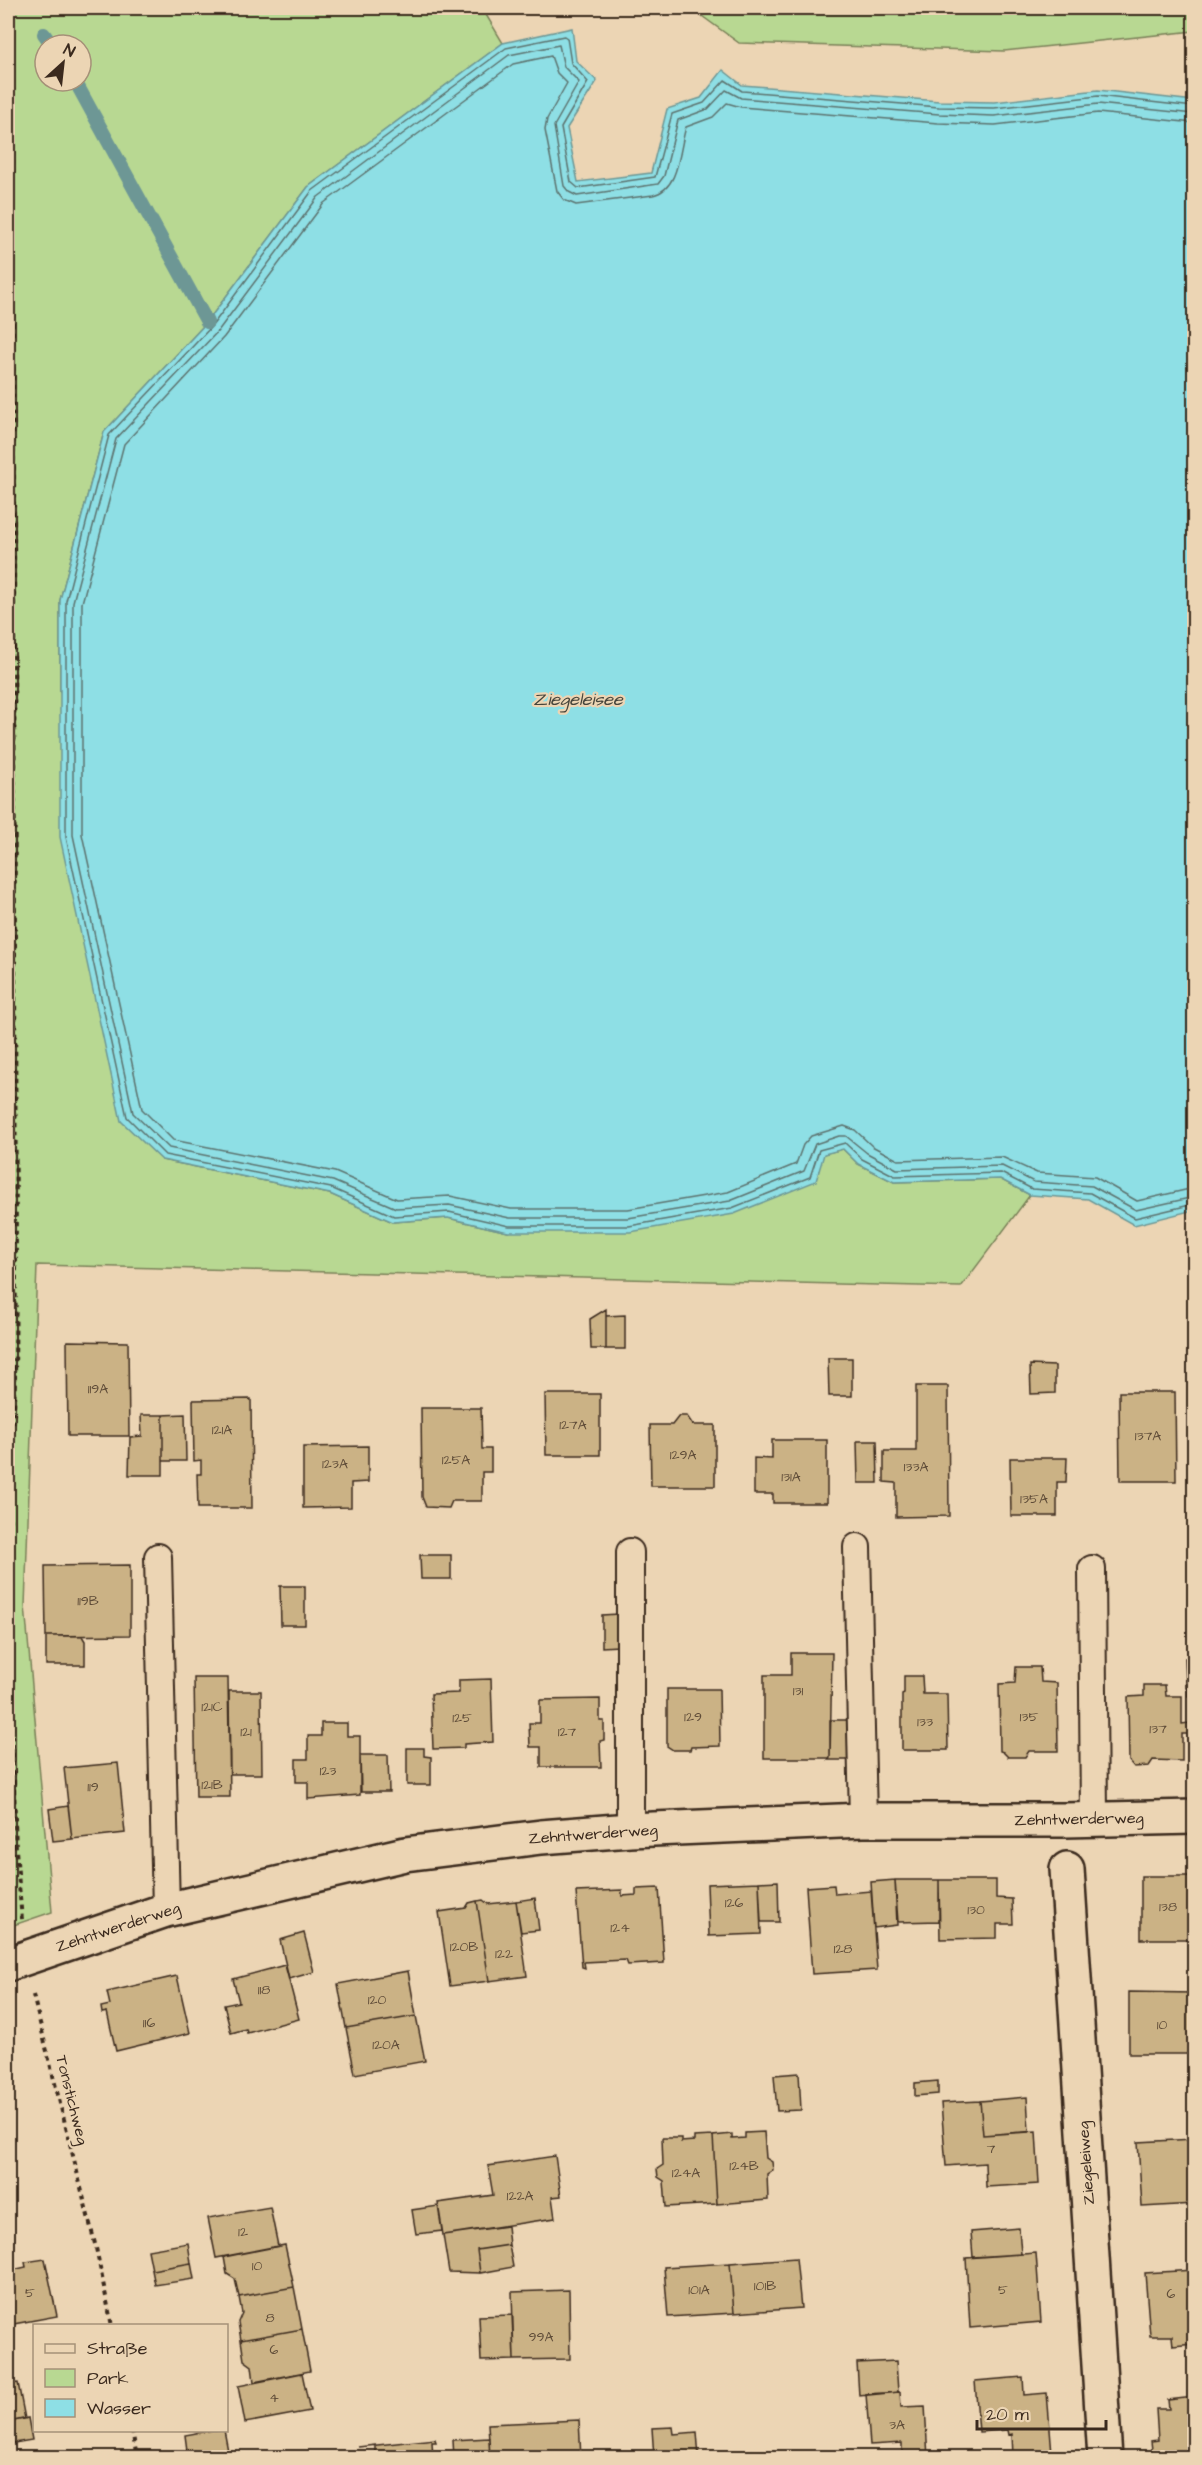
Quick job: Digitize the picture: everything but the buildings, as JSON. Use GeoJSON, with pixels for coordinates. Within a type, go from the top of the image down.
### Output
{"type":"FeatureCollection","features":[{"type":"Feature","properties":{"kind":"street","name":"Zehntwerderweg"},"geometry":{"type":"LineString","coordinates":[[16,1961],[166,1910],[405,1854],[541,1837],[630,1830],[863,1820],[1194,1817]]}},
{"type":"Feature","properties":{"kind":"street","name":"Ziegeleiweg"},"geometry":{"type":"LineString","coordinates":[[1067,1869],[1105,2457]]}},
{"type":"Feature","properties":{"kind":"lane"},"geometry":{"type":"LineString","coordinates":[[857,1547],[863,1820]]}},
{"type":"Feature","properties":{"kind":"lane"},"geometry":{"type":"LineString","coordinates":[[630,1552],[630,1830]]}},
{"type":"Feature","properties":{"kind":"lane"},"geometry":{"type":"LineString","coordinates":[[158,1557],[166,1910]]}},
{"type":"Feature","properties":{"kind":"lane"},"geometry":{"type":"LineString","coordinates":[[1092,1569],[1094,1818]]}},
{"type":"Feature","properties":{"kind":"path"},"geometry":{"type":"LineString","coordinates":[[8,8],[12,30],[16,1275],[15,1381],[8,1559]]}},
{"type":"Feature","properties":{"kind":"path","name":"Tonstichweg"},"geometry":{"type":"LineString","coordinates":[[8,1609],[16,1850],[16,1961],[96,2248],[112,2324]]}},
{"type":"Feature","properties":{"kind":"path"},"geometry":{"type":"LineString","coordinates":[[132,2432],[137,2457]]}},
{"type":"Feature","properties":{"kind":"green space"},"geometry":{"type":"Polygon","coordinates":[[[8,8],[482,8],[503,43],[308,187],[207,322],[104,432],[60,600],[60,691],[162,1160],[330,1194],[393,1222],[448,1218],[508,1232],[843,1149],[858,1164],[894,1182],[1000,1179],[1030,1195],[961,1287],[37,1265],[25,1606],[52,1912],[8,1927],[8,8]]]}},
{"type":"Feature","properties":{"kind":"green space"},"geometry":{"type":"Polygon","coordinates":[[[691,8],[1194,8],[1194,31],[1004,51],[739,43],[691,8]]]}},
{"type":"Feature","properties":{"kind":"water","name":"Ziegeleisee"},"geometry":{"type":"Polygon","coordinates":[[[572,28],[576,61],[597,81],[567,128],[578,182],[651,173],[667,109],[701,98],[723,70],[742,85],[939,101],[994,102],[1098,90],[1194,101],[1194,1210],[1134,1225],[1088,1199],[1030,1195],[1000,1179],[894,1182],[858,1164],[843,1149],[824,1154],[816,1181],[734,1214],[630,1232],[508,1232],[448,1218],[393,1222],[330,1194],[162,1160],[121,1121],[60,837],[60,600],[104,432],[207,322],[308,187],[503,43],[572,28]]]}},
{"type":"Feature","properties":{"kind":"waterway"},"geometry":{"type":"LineString","coordinates":[[82,93],[207,322]]}}]}
